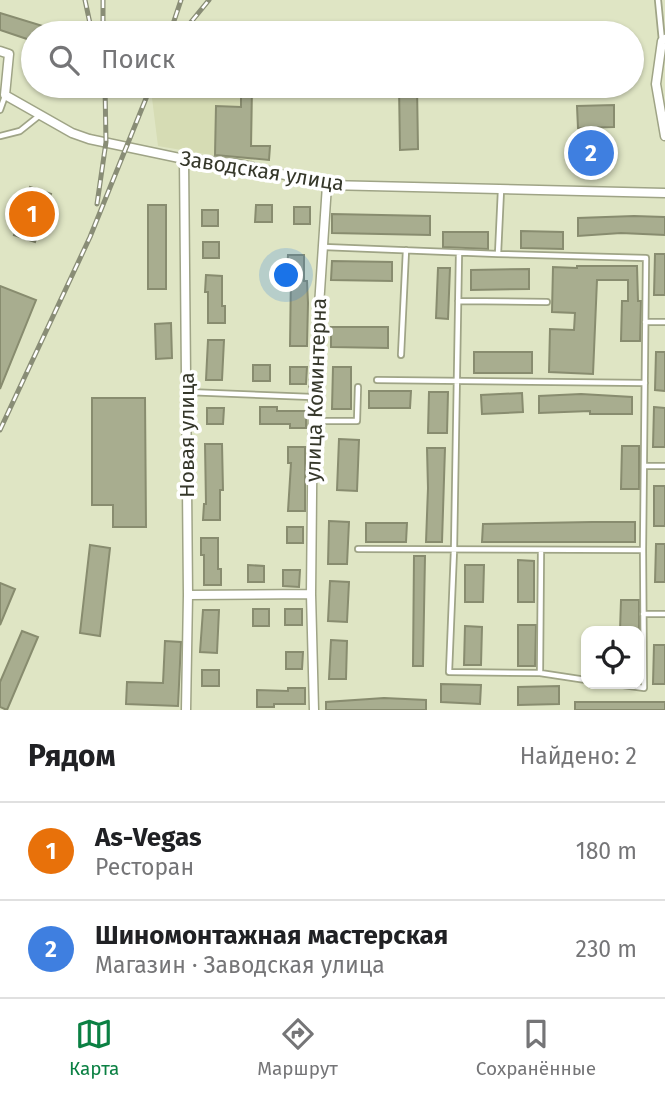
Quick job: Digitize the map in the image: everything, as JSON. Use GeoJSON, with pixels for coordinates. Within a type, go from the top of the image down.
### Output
{"type":"FeatureCollection","features":[{"type":"Feature","properties":{"kind":"street"},"geometry":{"type":"LineString","coordinates":[[664,40],[656,84],[665,136]]}},
{"type":"Feature","properties":{"kind":"street"},"geometry":{"type":"LineString","coordinates":[[0,51],[9,54],[5,95]]}},
{"type":"Feature","properties":{"kind":"street","name":"Заводская улица"},"geometry":{"type":"LineString","coordinates":[[5,95],[72,133],[89,139],[184,159],[235,163],[327,185],[665,193]]}},
{"type":"Feature","properties":{"kind":"street","name":"Новая улица"},"geometry":{"type":"LineString","coordinates":[[184,159],[188,595],[186,710]]}},
{"type":"Feature","properties":{"kind":"street","name":"улица Коминтерна"},"geometry":{"type":"LineString","coordinates":[[314,710],[313,397],[327,185]]}},
{"type":"Feature","properties":{"kind":"street"},"geometry":{"type":"LineString","coordinates":[[188,595],[312,594]]}},
{"type":"Feature","properties":{"kind":"lane"},"geometry":{"type":"LineString","coordinates":[[658,0],[664,40]]}},
{"type":"Feature","properties":{"kind":"lane"},"geometry":{"type":"LineString","coordinates":[[0,110],[5,95]]}},
{"type":"Feature","properties":{"kind":"lane"},"geometry":{"type":"LineString","coordinates":[[0,136],[20,131],[40,115]]}},
{"type":"Feature","properties":{"kind":"lane"},"geometry":{"type":"LineString","coordinates":[[498,254],[501,189]]}},
{"type":"Feature","properties":{"kind":"lane"},"geometry":{"type":"LineString","coordinates":[[323,247],[646,258],[643,626]]}},
{"type":"Feature","properties":{"kind":"lane"},"geometry":{"type":"LineString","coordinates":[[401,355],[406,250]]}},
{"type":"Feature","properties":{"kind":"lane"},"geometry":{"type":"LineString","coordinates":[[459,253],[449,672],[540,673],[581,679]]}},
{"type":"Feature","properties":{"kind":"lane"},"geometry":{"type":"LineString","coordinates":[[458,302],[547,302]]}},
{"type":"Feature","properties":{"kind":"lane"},"geometry":{"type":"LineString","coordinates":[[645,322],[665,322]]}},
{"type":"Feature","properties":{"kind":"lane"},"geometry":{"type":"LineString","coordinates":[[377,380],[645,383]]}},
{"type":"Feature","properties":{"kind":"lane"},"geometry":{"type":"LineString","coordinates":[[314,421],[357,421],[358,387]]}},
{"type":"Feature","properties":{"kind":"lane"},"geometry":{"type":"LineString","coordinates":[[187,392],[313,397]]}},
{"type":"Feature","properties":{"kind":"lane"},"geometry":{"type":"LineString","coordinates":[[644,466],[665,466]]}},
{"type":"Feature","properties":{"kind":"lane"},"geometry":{"type":"LineString","coordinates":[[358,549],[643,551]]}},
{"type":"Feature","properties":{"kind":"lane"},"geometry":{"type":"LineString","coordinates":[[540,673],[541,550]]}},
{"type":"Feature","properties":{"kind":"lane"},"geometry":{"type":"LineString","coordinates":[[643,614],[665,614]]}},
{"type":"Feature","properties":{"kind":"shaded area"},"geometry":{"type":"Polygon","coordinates":[[[152,98],[253,98],[252,162],[158,146],[152,98]]]}},
{"type":"Feature","properties":{"kind":"building"},"geometry":{"type":"Polygon","coordinates":[[[0,13],[26,21],[21,21],[21,37],[0,30],[0,13]]]}},
{"type":"Feature","properties":{"kind":"building"},"geometry":{"type":"Polygon","coordinates":[[[241,98],[252,98],[251,146],[270,146],[269,160],[215,155],[216,106],[241,107],[241,98]]]}},
{"type":"Feature","properties":{"kind":"building"},"geometry":{"type":"Polygon","coordinates":[[[399,98],[417,98],[418,149],[400,150],[399,98]]]}},
{"type":"Feature","properties":{"kind":"building"},"geometry":{"type":"Polygon","coordinates":[[[614,105],[614,127],[578,128],[577,106],[614,105]]]}},
{"type":"Feature","properties":{"kind":"building"},"geometry":{"type":"Polygon","coordinates":[[[30,187],[51,194],[35,242],[14,235],[30,187]]]}},
{"type":"Feature","properties":{"kind":"building"},"geometry":{"type":"Polygon","coordinates":[[[148,205],[166,205],[166,289],[148,289],[148,205]]]}},
{"type":"Feature","properties":{"kind":"building"},"geometry":{"type":"Polygon","coordinates":[[[256,205],[272,205],[272,222],[255,222],[256,205]]]}},
{"type":"Feature","properties":{"kind":"building"},"geometry":{"type":"Polygon","coordinates":[[[294,207],[310,207],[310,224],[294,224],[294,207]]]}},
{"type":"Feature","properties":{"kind":"building"},"geometry":{"type":"Polygon","coordinates":[[[202,210],[218,210],[218,226],[202,226],[202,210]]]}},
{"type":"Feature","properties":{"kind":"building"},"geometry":{"type":"Polygon","coordinates":[[[332,214],[430,216],[430,235],[332,233],[332,214]]]}},
{"type":"Feature","properties":{"kind":"building"},"geometry":{"type":"Polygon","coordinates":[[[665,217],[665,235],[621,233],[578,236],[578,218],[665,217]]]}},
{"type":"Feature","properties":{"kind":"building"},"geometry":{"type":"Polygon","coordinates":[[[521,231],[563,232],[563,249],[521,248],[521,231]]]}},
{"type":"Feature","properties":{"kind":"building"},"geometry":{"type":"Polygon","coordinates":[[[443,232],[488,232],[488,249],[443,247],[443,232]]]}},
{"type":"Feature","properties":{"kind":"building"},"geometry":{"type":"Polygon","coordinates":[[[203,242],[219,242],[219,258],[203,258],[203,242]]]}},
{"type":"Feature","properties":{"kind":"building"},"geometry":{"type":"Polygon","coordinates":[[[655,254],[665,254],[665,295],[654,295],[655,254]]]}},
{"type":"Feature","properties":{"kind":"building"},"geometry":{"type":"Polygon","coordinates":[[[288,255],[304,255],[304,281],[307,281],[308,303],[307,346],[290,346],[291,272],[287,272],[288,255]]]}},
{"type":"Feature","properties":{"kind":"building"},"geometry":{"type":"Polygon","coordinates":[[[332,261],[392,262],[392,281],[331,280],[332,261]]]}},
{"type":"Feature","properties":{"kind":"building"},"geometry":{"type":"Polygon","coordinates":[[[637,266],[638,301],[641,301],[640,341],[621,341],[622,301],[628,301],[628,280],[597,280],[593,374],[549,372],[550,329],[574,330],[575,313],[552,312],[553,267],[637,266]]]}},
{"type":"Feature","properties":{"kind":"building"},"geometry":{"type":"Polygon","coordinates":[[[438,268],[450,268],[448,319],[436,318],[438,268]]]}},
{"type":"Feature","properties":{"kind":"building"},"geometry":{"type":"Polygon","coordinates":[[[529,269],[529,289],[471,290],[471,270],[529,269]]]}},
{"type":"Feature","properties":{"kind":"building"},"geometry":{"type":"Polygon","coordinates":[[[206,275],[222,276],[225,323],[208,323],[206,275]]]}},
{"type":"Feature","properties":{"kind":"building"},"geometry":{"type":"Polygon","coordinates":[[[0,286],[36,300],[0,389],[0,286]]]}},
{"type":"Feature","properties":{"kind":"building"},"geometry":{"type":"Polygon","coordinates":[[[171,323],[172,358],[156,359],[155,324],[171,323]]]}},
{"type":"Feature","properties":{"kind":"building"},"geometry":{"type":"Polygon","coordinates":[[[331,327],[388,327],[388,348],[331,347],[331,327]]]}},
{"type":"Feature","properties":{"kind":"building"},"geometry":{"type":"Polygon","coordinates":[[[208,340],[224,340],[222,380],[206,380],[208,340]]]}},
{"type":"Feature","properties":{"kind":"building"},"geometry":{"type":"Polygon","coordinates":[[[474,352],[532,352],[532,373],[474,373],[474,352]]]}},
{"type":"Feature","properties":{"kind":"building"},"geometry":{"type":"Polygon","coordinates":[[[656,352],[665,352],[665,391],[655,390],[656,352]]]}},
{"type":"Feature","properties":{"kind":"building"},"geometry":{"type":"Polygon","coordinates":[[[253,365],[270,365],[270,381],[253,381],[253,365]]]}},
{"type":"Feature","properties":{"kind":"building"},"geometry":{"type":"Polygon","coordinates":[[[290,367],[307,367],[306,384],[290,384],[290,367]]]}},
{"type":"Feature","properties":{"kind":"building"},"geometry":{"type":"Polygon","coordinates":[[[333,367],[351,367],[351,409],[332,409],[333,367]]]}},
{"type":"Feature","properties":{"kind":"building"},"geometry":{"type":"Polygon","coordinates":[[[369,391],[411,391],[410,408],[369,408],[369,391]]]}},
{"type":"Feature","properties":{"kind":"building"},"geometry":{"type":"Polygon","coordinates":[[[429,392],[448,392],[447,433],[428,433],[429,392]]]}},
{"type":"Feature","properties":{"kind":"building"},"geometry":{"type":"Polygon","coordinates":[[[522,393],[523,412],[482,414],[481,395],[522,393]]]}},
{"type":"Feature","properties":{"kind":"building"},"geometry":{"type":"Polygon","coordinates":[[[581,394],[632,397],[632,414],[590,414],[590,411],[539,413],[539,396],[581,394]]]}},
{"type":"Feature","properties":{"kind":"building"},"geometry":{"type":"Polygon","coordinates":[[[92,398],[145,398],[146,527],[113,527],[113,505],[92,505],[92,398]]]}},
{"type":"Feature","properties":{"kind":"building"},"geometry":{"type":"Polygon","coordinates":[[[260,407],[277,407],[277,411],[306,411],[306,428],[290,428],[290,424],[260,424],[260,407]]]}},
{"type":"Feature","properties":{"kind":"building"},"geometry":{"type":"Polygon","coordinates":[[[654,407],[665,408],[665,447],[653,447],[654,407]]]}},
{"type":"Feature","properties":{"kind":"building"},"geometry":{"type":"Polygon","coordinates":[[[207,408],[224,408],[223,424],[207,424],[207,408]]]}},
{"type":"Feature","properties":{"kind":"building"},"geometry":{"type":"Polygon","coordinates":[[[339,439],[359,440],[357,491],[337,490],[339,439]]]}},
{"type":"Feature","properties":{"kind":"building"},"geometry":{"type":"Polygon","coordinates":[[[205,444],[222,444],[223,490],[220,490],[220,520],[203,520],[206,504],[205,444]]]}},
{"type":"Feature","properties":{"kind":"building"},"geometry":{"type":"Polygon","coordinates":[[[622,446],[639,446],[639,489],[621,489],[622,446]]]}},
{"type":"Feature","properties":{"kind":"building"},"geometry":{"type":"Polygon","coordinates":[[[288,447],[305,447],[305,511],[288,511],[291,463],[288,463],[288,447]]]}},
{"type":"Feature","properties":{"kind":"building"},"geometry":{"type":"Polygon","coordinates":[[[427,448],[445,448],[442,542],[426,542],[427,448]]]}},
{"type":"Feature","properties":{"kind":"building"},"geometry":{"type":"Polygon","coordinates":[[[654,486],[665,486],[665,526],[654,526],[654,486]]]}},
{"type":"Feature","properties":{"kind":"building"},"geometry":{"type":"Polygon","coordinates":[[[329,521],[349,522],[347,564],[328,564],[329,521]]]}},
{"type":"Feature","properties":{"kind":"building"},"geometry":{"type":"Polygon","coordinates":[[[635,522],[635,542],[482,542],[483,524],[635,522]]]}},
{"type":"Feature","properties":{"kind":"building"},"geometry":{"type":"Polygon","coordinates":[[[366,523],[407,523],[406,542],[366,542],[366,523]]]}},
{"type":"Feature","properties":{"kind":"building"},"geometry":{"type":"Polygon","coordinates":[[[287,527],[303,527],[303,543],[287,543],[287,527]]]}},
{"type":"Feature","properties":{"kind":"building"},"geometry":{"type":"Polygon","coordinates":[[[201,538],[218,538],[221,585],[204,585],[201,538]]]}},
{"type":"Feature","properties":{"kind":"building"},"geometry":{"type":"Polygon","coordinates":[[[656,544],[665,544],[665,582],[655,582],[656,544]]]}},
{"type":"Feature","properties":{"kind":"building"},"geometry":{"type":"Polygon","coordinates":[[[90,545],[110,548],[100,636],[80,633],[90,545]]]}},
{"type":"Feature","properties":{"kind":"building"},"geometry":{"type":"Polygon","coordinates":[[[414,556],[425,556],[423,666],[413,666],[414,556]]]}},
{"type":"Feature","properties":{"kind":"building"},"geometry":{"type":"Polygon","coordinates":[[[518,560],[534,561],[534,602],[518,602],[518,560]]]}},
{"type":"Feature","properties":{"kind":"building"},"geometry":{"type":"Polygon","coordinates":[[[248,565],[264,566],[264,582],[248,582],[248,565]]]}},
{"type":"Feature","properties":{"kind":"building"},"geometry":{"type":"Polygon","coordinates":[[[465,565],[484,565],[483,602],[465,602],[465,565]]]}},
{"type":"Feature","properties":{"kind":"building"},"geometry":{"type":"Polygon","coordinates":[[[283,570],[300,570],[299,587],[283,586],[283,570]]]}},
{"type":"Feature","properties":{"kind":"building"},"geometry":{"type":"Polygon","coordinates":[[[330,581],[349,582],[347,622],[328,621],[330,581]]]}},
{"type":"Feature","properties":{"kind":"building"},"geometry":{"type":"Polygon","coordinates":[[[0,583],[15,589],[0,625],[0,583]]]}},
{"type":"Feature","properties":{"kind":"building"},"geometry":{"type":"Polygon","coordinates":[[[621,600],[639,600],[639,626],[620,626],[621,600]]]}},
{"type":"Feature","properties":{"kind":"building"},"geometry":{"type":"Polygon","coordinates":[[[253,609],[269,609],[269,626],[253,626],[253,609]]]}},
{"type":"Feature","properties":{"kind":"building"},"geometry":{"type":"Polygon","coordinates":[[[285,609],[302,609],[302,625],[285,625],[285,609]]]}},
{"type":"Feature","properties":{"kind":"building"},"geometry":{"type":"Polygon","coordinates":[[[203,610],[219,610],[217,653],[200,652],[203,610]]]}},
{"type":"Feature","properties":{"kind":"building"},"geometry":{"type":"Polygon","coordinates":[[[518,625],[536,625],[535,666],[518,666],[518,625]]]}},
{"type":"Feature","properties":{"kind":"building"},"geometry":{"type":"Polygon","coordinates":[[[465,626],[482,627],[481,665],[464,665],[465,626]]]}},
{"type":"Feature","properties":{"kind":"building"},"geometry":{"type":"Polygon","coordinates":[[[22,631],[38,637],[7,710],[0,707],[0,682],[22,631]]]}},
{"type":"Feature","properties":{"kind":"building"},"geometry":{"type":"Polygon","coordinates":[[[331,640],[347,641],[346,679],[329,679],[331,640]]]}},
{"type":"Feature","properties":{"kind":"building"},"geometry":{"type":"Polygon","coordinates":[[[165,641],[181,642],[178,706],[126,704],[127,682],[163,683],[165,641]]]}},
{"type":"Feature","properties":{"kind":"building"},"geometry":{"type":"Polygon","coordinates":[[[654,645],[665,645],[665,684],[653,684],[654,645]]]}},
{"type":"Feature","properties":{"kind":"building"},"geometry":{"type":"Polygon","coordinates":[[[286,652],[303,652],[302,669],[286,669],[286,652]]]}},
{"type":"Feature","properties":{"kind":"building"},"geometry":{"type":"Polygon","coordinates":[[[202,670],[219,670],[219,686],[202,686],[202,670]]]}},
{"type":"Feature","properties":{"kind":"building"},"geometry":{"type":"Polygon","coordinates":[[[441,684],[481,685],[480,704],[441,702],[441,684]]]}},
{"type":"Feature","properties":{"kind":"building"},"geometry":{"type":"Polygon","coordinates":[[[559,686],[559,704],[518,705],[518,687],[559,686]]]}},
{"type":"Feature","properties":{"kind":"building"},"geometry":{"type":"Polygon","coordinates":[[[288,688],[305,688],[305,704],[257,707],[257,690],[288,691],[288,688]]]}},
{"type":"Feature","properties":{"kind":"building"},"geometry":{"type":"Polygon","coordinates":[[[384,698],[426,700],[426,710],[326,710],[326,702],[384,698]]]}},
{"type":"Feature","properties":{"kind":"building"},"geometry":{"type":"Polygon","coordinates":[[[575,702],[665,702],[665,710],[575,710],[575,702]]]}},
{"type":"Feature","properties":{"kind":"railway"},"geometry":{"type":"LineString","coordinates":[[85,0],[89,21]]}},
{"type":"Feature","properties":{"kind":"railway"},"geometry":{"type":"LineString","coordinates":[[103,0],[103,21]]}},
{"type":"Feature","properties":{"kind":"railway"},"geometry":{"type":"LineString","coordinates":[[174,21],[181,0]]}},
{"type":"Feature","properties":{"kind":"railway"},"geometry":{"type":"LineString","coordinates":[[192,21],[209,0]]}},
{"type":"Feature","properties":{"kind":"railway"},"geometry":{"type":"LineString","coordinates":[[97,204],[106,142],[105,98]]}},
{"type":"Feature","properties":{"kind":"railway"},"geometry":{"type":"LineString","coordinates":[[0,430],[90,237],[146,98]]}},
{"type":"Feature","properties":{"kind":"place","name":"Шиномонтажная мастерская"},"geometry":{"type":"Point","coordinates":[591,153]}},
{"type":"Feature","properties":{"kind":"place","name":"As-Vegas"},"geometry":{"type":"Point","coordinates":[32,214]}}]}
